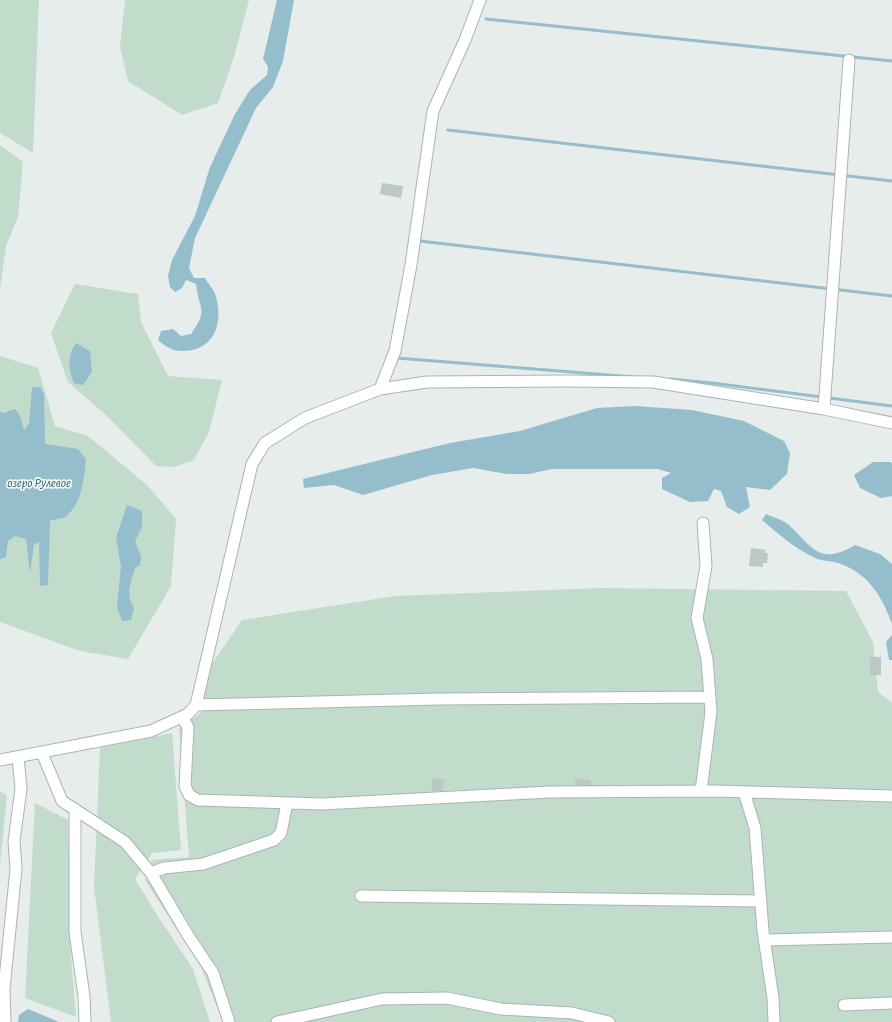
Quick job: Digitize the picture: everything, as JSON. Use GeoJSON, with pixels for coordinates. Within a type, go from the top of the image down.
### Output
{"type":"FeatureCollection","features":[{"type":"Feature","properties":{"kind":"street"},"geometry":{"type":"LineString","coordinates":[[380,389],[395,350],[410,272],[433,111],[465,40],[480,0]]}},
{"type":"Feature","properties":{"kind":"street"},"geometry":{"type":"LineString","coordinates":[[824,409],[849,60]]}},
{"type":"Feature","properties":{"kind":"street"},"geometry":{"type":"LineString","coordinates":[[0,760],[151,731],[188,714],[196,705],[252,464],[265,443],[305,418],[380,389],[427,382],[653,382],[824,409],[892,423]]}},
{"type":"Feature","properties":{"kind":"street"},"geometry":{"type":"LineString","coordinates":[[700,791],[711,712],[707,659],[697,618],[706,566],[703,523]]}},
{"type":"Feature","properties":{"kind":"street"},"geometry":{"type":"LineString","coordinates":[[196,705],[439,699],[710,697]]}},
{"type":"Feature","properties":{"kind":"street"},"geometry":{"type":"LineString","coordinates":[[182,717],[188,727],[185,786],[190,795],[198,800],[322,804],[549,792],[700,791],[892,796]]}},
{"type":"Feature","properties":{"kind":"street"},"geometry":{"type":"LineString","coordinates":[[42,753],[62,801],[125,842],[151,873],[188,938],[213,973],[229,1022]]}},
{"type":"Feature","properties":{"kind":"street"},"geometry":{"type":"LineString","coordinates":[[5,1022],[4,989],[16,869],[14,841],[21,789],[18,757]]}},
{"type":"Feature","properties":{"kind":"street"},"geometry":{"type":"LineString","coordinates":[[744,792],[755,828],[765,940],[773,998],[774,1022]]}},
{"type":"Feature","properties":{"kind":"street"},"geometry":{"type":"LineString","coordinates":[[151,873],[164,868],[204,864],[274,840],[281,833],[287,803]]}},
{"type":"Feature","properties":{"kind":"street"},"geometry":{"type":"LineString","coordinates":[[75,809],[75,932],[84,996],[85,1022]]}},
{"type":"Feature","properties":{"kind":"street"},"geometry":{"type":"LineString","coordinates":[[361,896],[761,901]]}},
{"type":"Feature","properties":{"kind":"street"},"geometry":{"type":"LineString","coordinates":[[765,940],[892,937]]}},
{"type":"Feature","properties":{"kind":"street"},"geometry":{"type":"LineString","coordinates":[[277,1022],[382,999],[447,998],[501,1010],[572,1014],[609,1022]]}},
{"type":"Feature","properties":{"kind":"street"},"geometry":{"type":"LineString","coordinates":[[844,1005],[892,1003]]}},
{"type":"Feature","properties":{"kind":"green space"},"geometry":{"type":"Polygon","coordinates":[[[0,0],[39,0],[33,153],[0,133],[0,0]]]}},
{"type":"Feature","properties":{"kind":"green space"},"geometry":{"type":"Polygon","coordinates":[[[125,0],[249,0],[234,57],[218,103],[182,115],[128,81],[120,47],[125,0]]]}},
{"type":"Feature","properties":{"kind":"green space"},"geometry":{"type":"Polygon","coordinates":[[[0,145],[23,162],[18,217],[6,246],[0,290],[0,145]]]}},
{"type":"Feature","properties":{"kind":"green space"},"geometry":{"type":"Polygon","coordinates":[[[75,284],[138,294],[141,322],[168,376],[222,380],[209,432],[194,460],[174,467],[156,466],[107,416],[68,382],[51,333],[75,284]]]}},
{"type":"Feature","properties":{"kind":"green space"},"geometry":{"type":"Polygon","coordinates":[[[0,356],[38,368],[55,426],[88,436],[147,485],[176,519],[171,586],[128,659],[80,651],[0,622],[0,356]]]}},
{"type":"Feature","properties":{"kind":"green space"},"geometry":{"type":"Polygon","coordinates":[[[600,588],[846,591],[873,642],[878,692],[892,703],[892,1022],[223,1022],[201,967],[145,880],[152,860],[189,857],[179,728],[202,712],[210,667],[242,620],[395,596],[600,588]]]}},
{"type":"Feature","properties":{"kind":"green space"},"geometry":{"type":"Polygon","coordinates":[[[172,733],[181,850],[152,853],[135,879],[193,969],[210,1022],[111,1022],[94,887],[100,748],[172,733]]]}},
{"type":"Feature","properties":{"kind":"green space"},"geometry":{"type":"Polygon","coordinates":[[[0,791],[7,795],[0,865],[0,791]]]}},
{"type":"Feature","properties":{"kind":"green space"},"geometry":{"type":"Polygon","coordinates":[[[35,803],[68,820],[71,957],[76,1017],[25,998],[35,803]]]}},
{"type":"Feature","properties":{"kind":"water"},"geometry":{"type":"Polygon","coordinates":[[[277,0],[294,0],[283,61],[273,87],[256,108],[195,238],[189,268],[194,278],[205,278],[215,294],[218,311],[216,328],[213,336],[201,347],[187,351],[174,350],[158,340],[161,331],[173,329],[181,336],[191,334],[200,319],[201,310],[196,284],[186,280],[182,288],[175,292],[170,287],[168,276],[172,260],[195,216],[210,167],[235,114],[250,90],[267,75],[268,67],[263,59],[277,0]]]}},
{"type":"Feature","properties":{"kind":"water"},"geometry":{"type":"Polygon","coordinates":[[[76,343],[90,351],[92,372],[83,385],[74,383],[69,363],[71,353],[76,343]]]}},
{"type":"Feature","properties":{"kind":"water","name":"озеро Рулевое"},"geometry":{"type":"Polygon","coordinates":[[[32,387],[40,387],[44,394],[45,444],[78,449],[86,459],[81,491],[75,506],[65,517],[50,521],[48,585],[40,586],[39,542],[34,544],[30,573],[26,539],[15,536],[8,541],[6,557],[0,559],[0,412],[4,413],[15,409],[20,416],[24,430],[29,424],[32,387]]]}},
{"type":"Feature","properties":{"kind":"water"},"geometry":{"type":"Polygon","coordinates":[[[635,406],[692,410],[744,421],[784,441],[790,453],[787,474],[770,490],[746,487],[750,507],[739,514],[727,507],[721,491],[714,489],[708,501],[690,502],[662,489],[662,478],[671,473],[658,469],[552,469],[529,474],[507,474],[473,468],[432,475],[363,495],[334,485],[304,488],[303,479],[450,443],[520,431],[597,408],[635,406]]]}},
{"type":"Feature","properties":{"kind":"water"},"geometry":{"type":"Polygon","coordinates":[[[873,462],[891,462],[892,496],[881,498],[860,488],[854,475],[873,462]]]}},
{"type":"Feature","properties":{"kind":"water"},"geometry":{"type":"Polygon","coordinates":[[[127,505],[142,511],[142,527],[135,541],[141,556],[140,565],[135,568],[129,593],[131,603],[134,608],[131,620],[122,621],[117,607],[121,566],[116,538],[127,505]]]}},
{"type":"Feature","properties":{"kind":"water"},"geometry":{"type":"Polygon","coordinates":[[[766,514],[787,523],[818,552],[833,554],[855,545],[880,554],[892,564],[892,624],[884,604],[866,579],[849,567],[838,563],[817,559],[795,546],[762,520],[766,514]]]}},
{"type":"Feature","properties":{"kind":"water"},"geometry":{"type":"Polygon","coordinates":[[[892,635],[892,660],[889,660],[886,642],[892,635]]]}},
{"type":"Feature","properties":{"kind":"water"},"geometry":{"type":"Polygon","coordinates":[[[28,1009],[59,1022],[18,1022],[19,1015],[28,1009]]]}},
{"type":"Feature","properties":{"kind":"building"},"geometry":{"type":"Polygon","coordinates":[[[382,183],[403,186],[401,198],[380,194],[382,183]]]}},
{"type":"Feature","properties":{"kind":"building"},"geometry":{"type":"Polygon","coordinates":[[[751,548],[766,550],[765,553],[768,553],[767,563],[763,563],[763,567],[749,566],[751,548]]]}},
{"type":"Feature","properties":{"kind":"building"},"geometry":{"type":"Polygon","coordinates":[[[870,657],[881,657],[881,675],[870,675],[870,657]]]}},
{"type":"Feature","properties":{"kind":"building"},"geometry":{"type":"Polygon","coordinates":[[[432,778],[444,779],[443,792],[432,791],[432,778]]]}},
{"type":"Feature","properties":{"kind":"building"},"geometry":{"type":"Polygon","coordinates":[[[575,779],[591,780],[591,789],[575,789],[575,779]]]}},
{"type":"Feature","properties":{"kind":"waterway"},"geometry":{"type":"LineString","coordinates":[[486,19],[892,61]]}},
{"type":"Feature","properties":{"kind":"waterway"},"geometry":{"type":"LineString","coordinates":[[448,130],[892,181]]}},
{"type":"Feature","properties":{"kind":"waterway"},"geometry":{"type":"LineString","coordinates":[[420,241],[892,296]]}},
{"type":"Feature","properties":{"kind":"waterway"},"geometry":{"type":"LineString","coordinates":[[397,358],[634,377]]}},
{"type":"Feature","properties":{"kind":"waterway"},"geometry":{"type":"LineString","coordinates":[[670,379],[892,406]]}}]}
